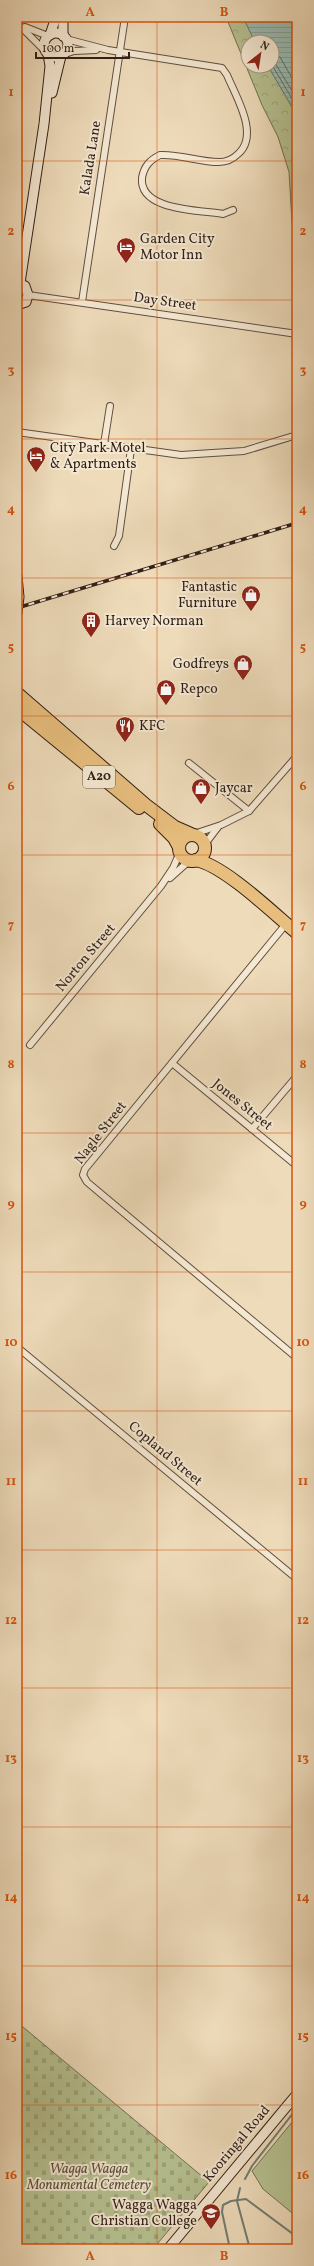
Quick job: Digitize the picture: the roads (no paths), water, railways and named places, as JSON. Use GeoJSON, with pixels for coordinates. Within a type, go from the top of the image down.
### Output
{"type":"FeatureCollection","features":[{"type":"Feature","properties":{"kind":"highway","name":"A20"},"geometry":{"type":"LineString","coordinates":[[17,693],[146,805],[175,827],[201,837],[205,847],[229,878]]}},
{"type":"Feature","properties":{"kind":"highway","name":"A20"},"geometry":{"type":"LineString","coordinates":[[17,708],[113,788],[162,826],[174,838],[179,850],[193,861],[207,864],[229,878],[297,933]]}},
{"type":"Feature","properties":{"kind":"highway"},"geometry":{"type":"LineString","coordinates":[[179,850],[184,837],[192,834]]}},
{"type":"Feature","properties":{"kind":"highway"},"geometry":{"type":"LineString","coordinates":[[193,861],[202,856],[205,847]]}},
{"type":"Feature","properties":{"kind":"street"},"geometry":{"type":"LineString","coordinates":[[17,305],[26,302],[28,295],[25,286],[18,283],[44,124],[50,66],[44,41],[49,35],[56,17]]}},
{"type":"Feature","properties":{"kind":"street"},"geometry":{"type":"LineString","coordinates":[[44,124],[63,55],[68,46],[65,37],[63,17]]}},
{"type":"Feature","properties":{"kind":"street","name":"Kalada Lane"},"geometry":{"type":"LineString","coordinates":[[82,302],[125,17]]}},
{"type":"Feature","properties":{"kind":"street"},"geometry":{"type":"LineString","coordinates":[[17,22],[31,30],[49,35],[57,33],[65,37],[108,50],[222,68],[227,75],[248,129],[247,142],[243,150],[232,159],[219,162],[160,155],[147,164],[143,172],[142,181],[147,196],[161,204],[223,214],[233,210]]}},
{"type":"Feature","properties":{"kind":"street"},"geometry":{"type":"LineString","coordinates":[[17,22],[46,53],[54,57],[84,50],[108,50]]}},
{"type":"Feature","properties":{"kind":"street","name":"Day Street"},"geometry":{"type":"LineString","coordinates":[[28,295],[297,334]]}},
{"type":"Feature","properties":{"kind":"street"},"geometry":{"type":"LineString","coordinates":[[104,444],[110,406]]}},
{"type":"Feature","properties":{"kind":"street"},"geometry":{"type":"LineString","coordinates":[[17,432],[181,455],[244,451],[297,435]]}},
{"type":"Feature","properties":{"kind":"street"},"geometry":{"type":"LineString","coordinates":[[114,546],[119,536],[131,449]]}},
{"type":"Feature","properties":{"kind":"street"},"geometry":{"type":"LineString","coordinates":[[17,576],[19,587],[17,613]]}},
{"type":"Feature","properties":{"kind":"street"},"geometry":{"type":"LineString","coordinates":[[192,834],[221,825],[249,811],[297,756]]}},
{"type":"Feature","properties":{"kind":"street"},"geometry":{"type":"LineString","coordinates":[[189,762],[249,811]]}},
{"type":"Feature","properties":{"kind":"street"},"geometry":{"type":"LineString","coordinates":[[205,847],[212,833],[221,825]]}},
{"type":"Feature","properties":{"kind":"street","name":"Norton Street"},"geometry":{"type":"LineString","coordinates":[[30,1045],[161,886],[173,868],[179,850]]}},
{"type":"Feature","properties":{"kind":"street","name":"Norton Street"},"geometry":{"type":"LineString","coordinates":[[161,886],[193,861]]}},
{"type":"Feature","properties":{"kind":"street","name":"Nagle Street"},"geometry":{"type":"LineString","coordinates":[[286,924],[85,1169],[84,1179],[297,1358]]}},
{"type":"Feature","properties":{"kind":"street","name":"Jones Street"},"geometry":{"type":"LineString","coordinates":[[172,1063],[297,1166]]}},
{"type":"Feature","properties":{"kind":"street"},"geometry":{"type":"LineString","coordinates":[[252,1129],[297,1076]]}},
{"type":"Feature","properties":{"kind":"street","name":"Copland Street"},"geometry":{"type":"LineString","coordinates":[[17,1347],[297,1579]]}},
{"type":"Feature","properties":{"kind":"street","name":"Kooringal Road"},"geometry":{"type":"LineString","coordinates":[[168,2249],[297,2094]]}},
{"type":"Feature","properties":{"kind":"water"},"geometry":{"type":"Polygon","coordinates":[[[243,17],[297,17],[297,113],[273,74],[280,74],[280,34],[251,34],[243,17]]]}},
{"type":"Feature","properties":{"kind":"waterway"},"geometry":{"type":"LineString","coordinates":[[245,2179],[252,2166],[297,2108]]}},
{"type":"Feature","properties":{"kind":"waterway"},"geometry":{"type":"LineString","coordinates":[[240,2188],[237,2201],[250,2249]]}},
{"type":"Feature","properties":{"kind":"waterway"},"geometry":{"type":"LineString","coordinates":[[230,2249],[222,2212],[223,2205],[231,2201],[246,2199],[297,2237]]}},
{"type":"Feature","properties":{"kind":"railway"},"geometry":{"type":"LineString","coordinates":[[17,608],[297,523]]}},
{"type":"Feature","properties":{"kind":"place","name":"Garden City Motor Inn"},"geometry":{"type":"Point","coordinates":[126,264]}},
{"type":"Feature","properties":{"kind":"place","name":"City Park Motel & Apartments"},"geometry":{"type":"Point","coordinates":[36,473]}},
{"type":"Feature","properties":{"kind":"place","name":"Fantastic Furniture"},"geometry":{"type":"Point","coordinates":[251,612]}},
{"type":"Feature","properties":{"kind":"place","name":"Harvey Norman"},"geometry":{"type":"Point","coordinates":[91,638]}},
{"type":"Feature","properties":{"kind":"place","name":"Godfreys"},"geometry":{"type":"Point","coordinates":[243,681]}},
{"type":"Feature","properties":{"kind":"place","name":"Repco"},"geometry":{"type":"Point","coordinates":[166,706]}},
{"type":"Feature","properties":{"kind":"place","name":"KFC"},"geometry":{"type":"Point","coordinates":[125,743]}},
{"type":"Feature","properties":{"kind":"place","name":"Jaycar"},"geometry":{"type":"Point","coordinates":[201,805]}},
{"type":"Feature","properties":{"kind":"place","name":"Wagga Wagga Christian College"},"geometry":{"type":"Point","coordinates":[211,2230]}},
{"type":"Feature","properties":{"kind":"park label","name":"Wagga Wagga Monumental Cemetery"},"geometry":{"type":"Point","coordinates":[89,2178]}}]}
